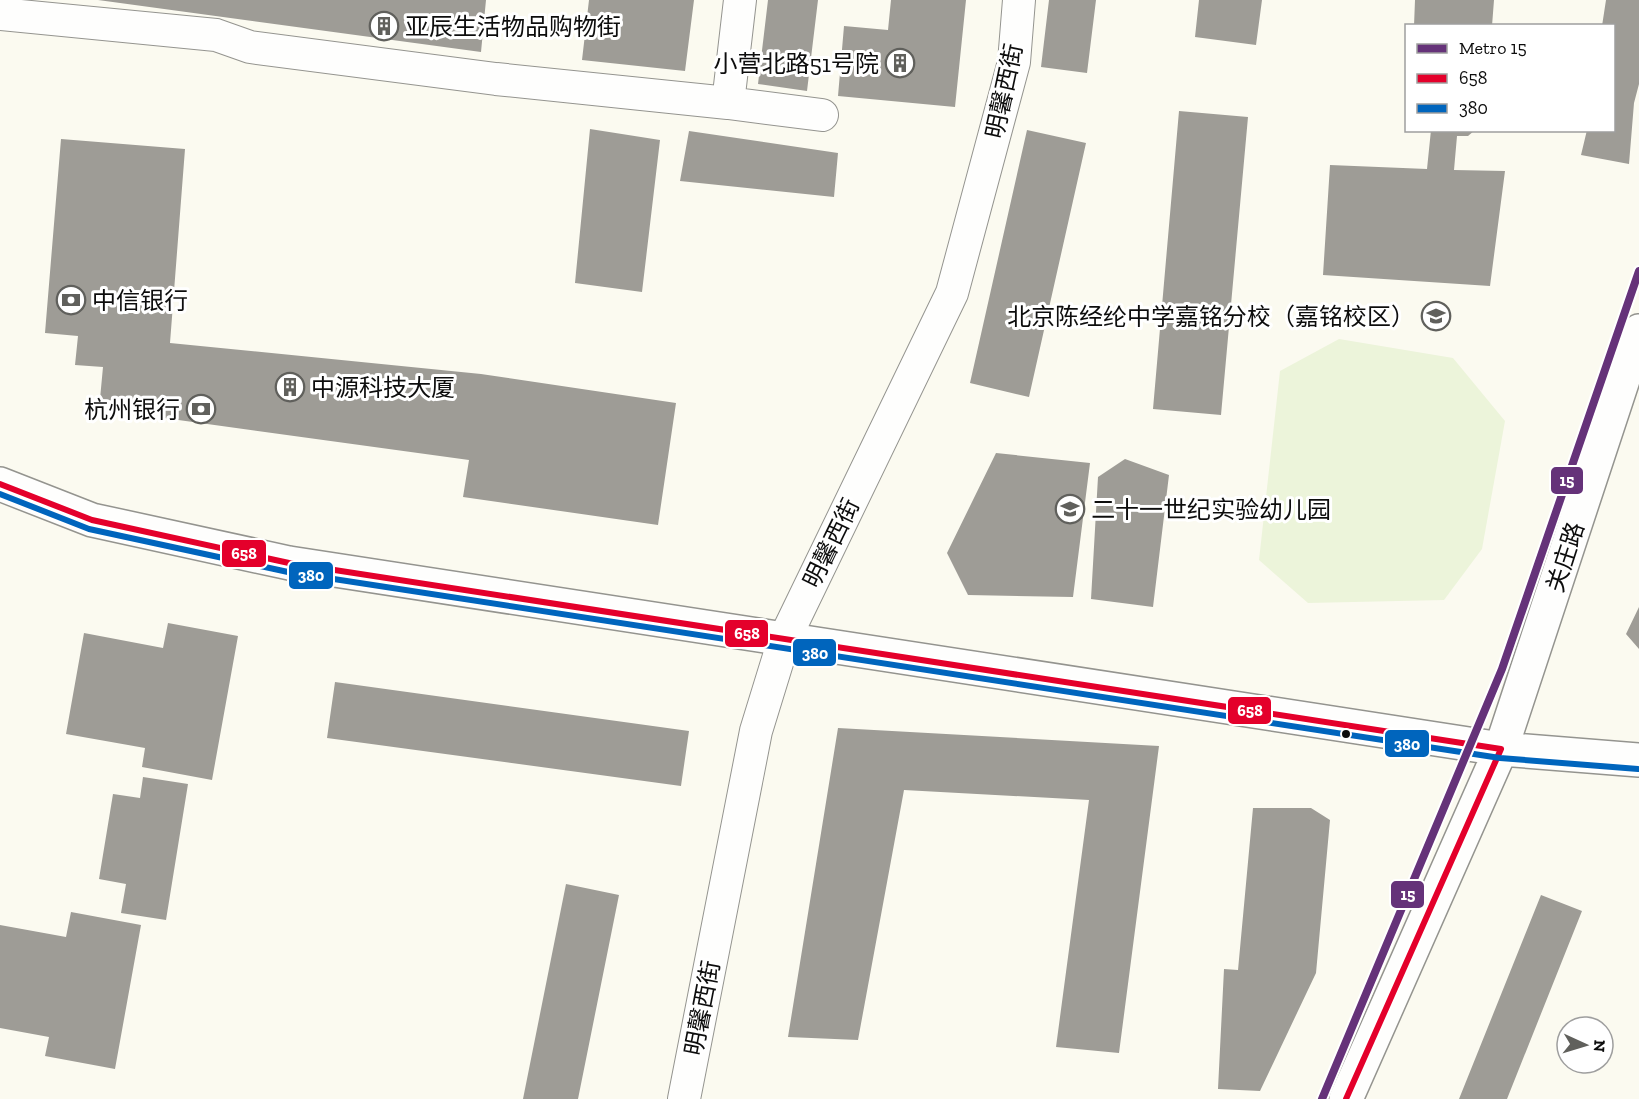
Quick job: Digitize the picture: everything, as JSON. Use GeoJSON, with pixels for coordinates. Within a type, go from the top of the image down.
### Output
{"type":"FeatureCollection","features":[{"type":"Feature","properties":{"kind":"street"},"geometry":{"type":"LineString","coordinates":[[728,103],[740,0]]}},
{"type":"Feature","properties":{"kind":"street","name":"明馨西街"},"geometry":{"type":"LineString","coordinates":[[684,1099],[756,732],[784,640],[952,293],[1014,62],[1019,0]]}},
{"type":"Feature","properties":{"kind":"street"},"geometry":{"type":"LineString","coordinates":[[0,14],[216,35],[250,47],[496,79],[822,114]]}},
{"type":"Feature","properties":{"kind":"street","name":"关庄路"},"geometry":{"type":"LineString","coordinates":[[1346,1099],[1501,749],[1639,331]]}},
{"type":"Feature","properties":{"kind":"street"},"geometry":{"type":"LineString","coordinates":[[0,484],[92,520],[289,563],[1501,749],[1639,760]]}},
{"type":"Feature","properties":{"kind":"green space"},"geometry":{"type":"Polygon","coordinates":[[[1339,339],[1453,358],[1505,421],[1482,549],[1444,600],[1308,603],[1259,560],[1280,371],[1339,339]]]}},
{"type":"Feature","properties":{"kind":"building","name":"亚辰生活物品购物街"},"geometry":{"type":"Polygon","coordinates":[[[98,0],[486,0],[481,52],[98,0]]]}},
{"type":"Feature","properties":{"kind":"building"},"geometry":{"type":"Polygon","coordinates":[[[589,0],[694,0],[685,71],[582,60],[589,0]]]}},
{"type":"Feature","properties":{"kind":"building"},"geometry":{"type":"Polygon","coordinates":[[[768,0],[818,0],[807,91],[758,84],[768,0]]]}},
{"type":"Feature","properties":{"kind":"building","name":"小营北路51号院"},"geometry":{"type":"Polygon","coordinates":[[[891,0],[966,0],[955,107],[838,96],[844,26],[888,30],[891,0]]]}},
{"type":"Feature","properties":{"kind":"building"},"geometry":{"type":"Polygon","coordinates":[[[1049,0],[1096,0],[1087,73],[1041,67],[1049,0]]]}},
{"type":"Feature","properties":{"kind":"building"},"geometry":{"type":"Polygon","coordinates":[[[1199,0],[1262,0],[1256,45],[1195,37],[1199,0]]]}},
{"type":"Feature","properties":{"kind":"building"},"geometry":{"type":"Polygon","coordinates":[[[1415,0],[1494,0],[1492,24],[1414,24],[1415,0]]]}},
{"type":"Feature","properties":{"kind":"building"},"geometry":{"type":"Polygon","coordinates":[[[1606,0],[1639,0],[1639,84],[1634,103],[1629,164],[1581,155],[1587,132],[1615,132],[1615,24],[1602,24],[1606,0]]]}},
{"type":"Feature","properties":{"kind":"building"},"geometry":{"type":"Polygon","coordinates":[[[1179,111],[1248,117],[1221,415],[1153,409],[1179,111]]]}},
{"type":"Feature","properties":{"kind":"building"},"geometry":{"type":"Polygon","coordinates":[[[590,129],[660,140],[642,292],[575,283],[590,129]]]}},
{"type":"Feature","properties":{"kind":"building"},"geometry":{"type":"Polygon","coordinates":[[[1027,130],[1086,143],[1029,397],[970,383],[1027,130]]]}},
{"type":"Feature","properties":{"kind":"building"},"geometry":{"type":"Polygon","coordinates":[[[689,131],[838,153],[834,197],[680,181],[689,131]]]}},
{"type":"Feature","properties":{"kind":"building"},"geometry":{"type":"Polygon","coordinates":[[[1431,132],[1473,132],[1468,136],[1457,136],[1454,170],[1505,171],[1490,286],[1323,275],[1330,165],[1427,169],[1431,132]]]}},
{"type":"Feature","properties":{"kind":"building"},"geometry":{"type":"Polygon","coordinates":[[[61,139],[185,149],[170,343],[481,374],[676,403],[658,525],[463,497],[469,460],[164,418],[165,407],[100,399],[103,367],[75,365],[78,336],[45,333],[61,139]]]}},
{"type":"Feature","properties":{"kind":"building"},"geometry":{"type":"Polygon","coordinates":[[[996,453],[1090,463],[1073,597],[968,595],[947,553],[996,453]]]}},
{"type":"Feature","properties":{"kind":"building"},"geometry":{"type":"Polygon","coordinates":[[[1125,459],[1169,475],[1153,607],[1091,599],[1098,477],[1125,459]]]}},
{"type":"Feature","properties":{"kind":"building"},"geometry":{"type":"Polygon","coordinates":[[[1639,607],[1639,649],[1626,634],[1639,607]]]}},
{"type":"Feature","properties":{"kind":"building"},"geometry":{"type":"Polygon","coordinates":[[[168,623],[238,636],[212,780],[142,767],[145,748],[66,734],[84,633],[163,648],[168,623]]]}},
{"type":"Feature","properties":{"kind":"building"},"geometry":{"type":"Polygon","coordinates":[[[335,682],[689,731],[681,786],[327,738],[335,682]]]}},
{"type":"Feature","properties":{"kind":"building"},"geometry":{"type":"Polygon","coordinates":[[[838,728],[1159,746],[1119,1053],[1056,1047],[1089,800],[904,790],[858,1040],[788,1037],[838,728]]]}},
{"type":"Feature","properties":{"kind":"building"},"geometry":{"type":"Polygon","coordinates":[[[143,777],[188,784],[166,920],[121,913],[126,884],[99,879],[113,794],[140,798],[143,777]]]}},
{"type":"Feature","properties":{"kind":"building"},"geometry":{"type":"Polygon","coordinates":[[[1253,808],[1311,808],[1330,820],[1316,973],[1260,1091],[1218,1089],[1224,969],[1238,970],[1253,808]]]}},
{"type":"Feature","properties":{"kind":"building"},"geometry":{"type":"Polygon","coordinates":[[[566,884],[619,895],[578,1099],[523,1099],[566,884]]]}},
{"type":"Feature","properties":{"kind":"building"},"geometry":{"type":"Polygon","coordinates":[[[1541,895],[1582,911],[1507,1099],[1459,1099],[1541,895]]]}},
{"type":"Feature","properties":{"kind":"building"},"geometry":{"type":"Polygon","coordinates":[[[71,912],[141,925],[115,1069],[45,1056],[49,1037],[0,1028],[0,925],[66,937],[71,912]]]}},
{"type":"Feature","properties":{"kind":"metro line","name":"15"},"geometry":{"type":"LineString","coordinates":[[1322,1099],[1502,669],[1639,271]]}},
{"type":"Feature","properties":{"kind":"transit line","name":"658"},"geometry":{"type":"LineString","coordinates":[[0,484],[92,520],[289,563],[1501,749]]}},
{"type":"Feature","properties":{"kind":"transit line","name":"380"},"geometry":{"type":"LineString","coordinates":[[0,494],[89,529],[288,572],[1500,758],[1638,769]]}},
{"type":"Feature","properties":{"kind":"transit line","name":"658"},"geometry":{"type":"LineString","coordinates":[[1346,1099],[1501,749]]}},
{"type":"Feature","properties":{"kind":"place","name":"亚辰生活物品购物街"},"geometry":{"type":"Point","coordinates":[384,26]}},
{"type":"Feature","properties":{"kind":"place","name":"小营北路51号院"},"geometry":{"type":"Point","coordinates":[900,63]}},
{"type":"Feature","properties":{"kind":"place","name":"中信银行"},"geometry":{"type":"Point","coordinates":[71,300]}},
{"type":"Feature","properties":{"kind":"place","name":"北京陈经纶中学嘉铭分校（嘉铭校区）"},"geometry":{"type":"Point","coordinates":[1436,316]}},
{"type":"Feature","properties":{"kind":"place","name":"中源科技大厦"},"geometry":{"type":"Point","coordinates":[290,387]}},
{"type":"Feature","properties":{"kind":"place","name":"杭州银行"},"geometry":{"type":"Point","coordinates":[201,409]}},
{"type":"Feature","properties":{"kind":"place","name":"二十一世纪实验幼儿园"},"geometry":{"type":"Point","coordinates":[1070,509]}}]}
